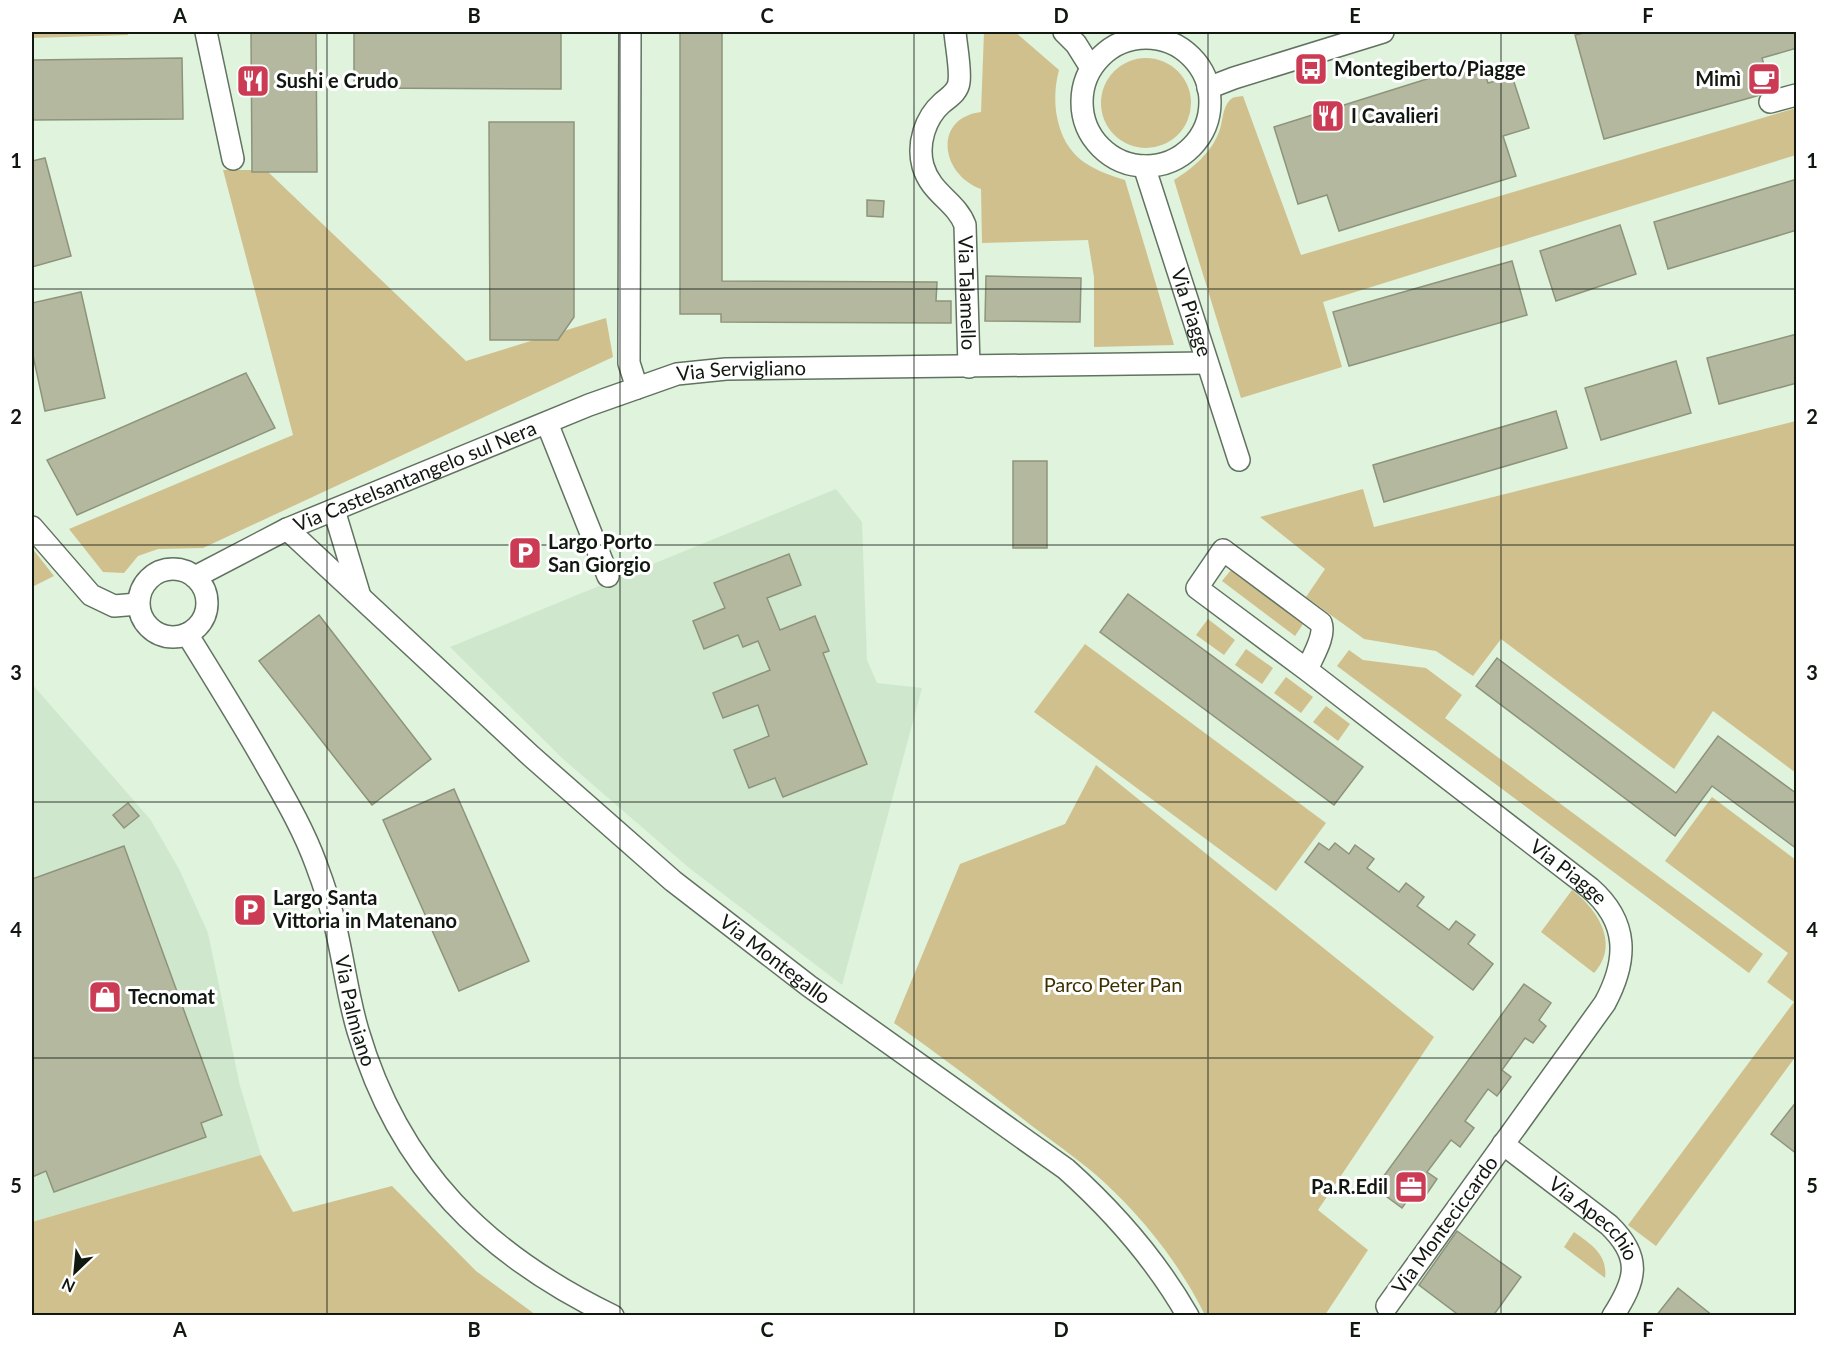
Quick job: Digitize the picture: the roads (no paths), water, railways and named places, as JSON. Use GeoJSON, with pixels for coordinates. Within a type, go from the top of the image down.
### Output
{"type":"FeatureCollection","features":[{"type":"Feature","properties":{"kind":"street"},"geometry":{"type":"LineString","coordinates":[[206,32],[233,159]]}},
{"type":"Feature","properties":{"kind":"street"},"geometry":{"type":"LineString","coordinates":[[630,32],[630,363],[637,388]]}},
{"type":"Feature","properties":{"kind":"street","name":"Via Talamello"},"geometry":{"type":"LineString","coordinates":[[955,32],[959,82],[954,93],[941,105],[926,126],[921,141],[920,155],[934,189],[956,209],[965,225],[969,367]]}},
{"type":"Feature","properties":{"kind":"street"},"geometry":{"type":"LineString","coordinates":[[1064,32],[1076,44],[1091,68]]}},
{"type":"Feature","properties":{"kind":"street"},"geometry":{"type":"LineString","coordinates":[[1208,88],[1383,32]]}},
{"type":"Feature","properties":{"kind":"street"},"geometry":{"type":"LineString","coordinates":[[1109,38],[1159,40],[1177,46],[1200,68],[1208,88],[1209,112],[1205,126],[1194,144],[1181,156],[1158,165],[1144,166],[1122,162],[1108,154],[1088,132],[1082,102],[1085,80],[1109,38]]}},
{"type":"Feature","properties":{"kind":"street"},"geometry":{"type":"LineString","coordinates":[[1770,102],[1797,95]]}},
{"type":"Feature","properties":{"kind":"street","name":"Via Piagge"},"geometry":{"type":"LineString","coordinates":[[1144,166],[1239,460]]}},
{"type":"Feature","properties":{"kind":"street","name":"Via Servigliano"},"geometry":{"type":"LineString","coordinates":[[637,388],[677,374],[726,369],[1207,363]]}},
{"type":"Feature","properties":{"kind":"street","name":"Via Castelsantangelo sul Nera"},"geometry":{"type":"LineString","coordinates":[[195,577],[287,529],[637,388]]}},
{"type":"Feature","properties":{"kind":"street"},"geometry":{"type":"LineString","coordinates":[[547,423],[608,576]]}},
{"type":"Feature","properties":{"kind":"street"},"geometry":{"type":"LineString","coordinates":[[334,510],[360,596]]}},
{"type":"Feature","properties":{"kind":"street"},"geometry":{"type":"LineString","coordinates":[[32,526],[92,595],[114,606],[138,604]]}},
{"type":"Feature","properties":{"kind":"street","name":"Via Montegallo"},"geometry":{"type":"LineString","coordinates":[[287,529],[531,756],[694,898],[809,986],[1066,1169],[1094,1193],[1140,1245],[1175,1292],[1188,1316]]}},
{"type":"Feature","properties":{"kind":"street","name":"Via Piagge"},"geometry":{"type":"LineString","coordinates":[[1307,670],[1321,634],[1323,626],[1321,622],[1223,550],[1197,588],[1590,888],[1604,902],[1617,925],[1621,936],[1622,957],[1608,998],[1503,1144]]}},
{"type":"Feature","properties":{"kind":"street"},"geometry":{"type":"LineString","coordinates":[[174,568],[186,571],[195,577],[206,596],[207,607],[197,627],[188,634],[177,637],[165,636],[146,625],[138,604],[139,593],[144,583],[153,574],[174,568]]}},
{"type":"Feature","properties":{"kind":"street","name":"Via Palmiano"},"geometry":{"type":"LineString","coordinates":[[188,634],[269,770],[308,846],[330,906],[365,1054],[380,1091],[409,1146],[448,1198],[490,1240],[545,1279],[613,1316]]}},
{"type":"Feature","properties":{"kind":"street","name":"Via Monteciccardo"},"geometry":{"type":"LineString","coordinates":[[1387,1306],[1503,1144]]}},
{"type":"Feature","properties":{"kind":"street","name":"Via Apecchio"},"geometry":{"type":"LineString","coordinates":[[1503,1144],[1609,1225],[1623,1241],[1631,1261],[1632,1279],[1628,1293],[1613,1316]]}},
{"type":"Feature","properties":{"kind":"place","name":"Montegiberto/Piagge"},"geometry":{"type":"Point","coordinates":[1311,69]}},
{"type":"Feature","properties":{"kind":"place","name":"Mimì"},"geometry":{"type":"Point","coordinates":[1764,79]}},
{"type":"Feature","properties":{"kind":"place","name":"Sushi e Crudo"},"geometry":{"type":"Point","coordinates":[253,81]}},
{"type":"Feature","properties":{"kind":"place","name":"I Cavalieri"},"geometry":{"type":"Point","coordinates":[1328,116]}},
{"type":"Feature","properties":{"kind":"place","name":"Largo Porto San Giorgio"},"geometry":{"type":"Point","coordinates":[525,553]}},
{"type":"Feature","properties":{"kind":"place","name":"Largo Santa Vittoria in Matenano"},"geometry":{"type":"Point","coordinates":[250,910]}},
{"type":"Feature","properties":{"kind":"place","name":"Tecnomat"},"geometry":{"type":"Point","coordinates":[105,997]}},
{"type":"Feature","properties":{"kind":"place","name":"Pa.R.Edil"},"geometry":{"type":"Point","coordinates":[1411,1187]}},
{"type":"Feature","properties":{"kind":"park label","name":"Parco Peter Pan"},"geometry":{"type":"Point","coordinates":[1113,985]}}]}
